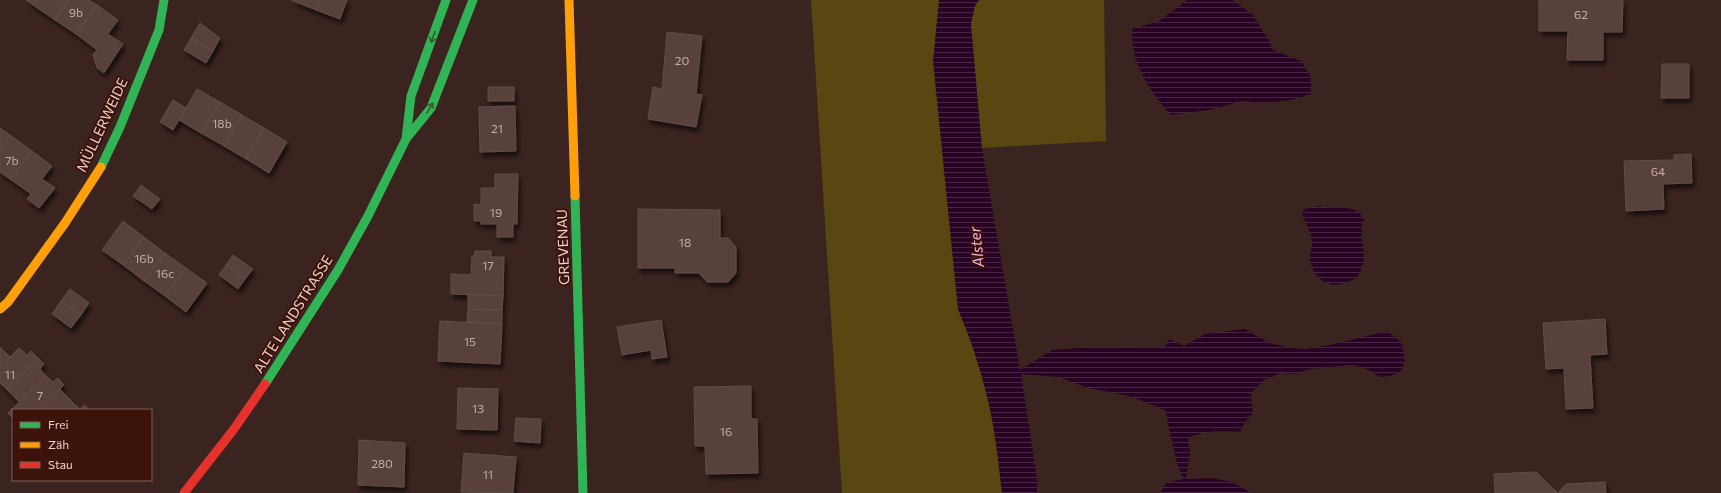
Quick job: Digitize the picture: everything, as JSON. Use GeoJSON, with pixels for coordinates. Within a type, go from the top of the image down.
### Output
{"type":"FeatureCollection","features":[{"type":"Feature","properties":{"kind":"street","name":"MÜLLERWEIDE"},"geometry":{"type":"LineString","coordinates":[[0,309],[8,302],[54,240],[97,173],[111,146],[159,30],[164,0]]}},
{"type":"Feature","properties":{"kind":"street","name":"ALTE LANDSTRASSE"},"geometry":{"type":"LineString","coordinates":[[406,139],[411,96],[446,0]]}},
{"type":"Feature","properties":{"kind":"street","name":"ALTE LANDSTRASSE"},"geometry":{"type":"LineString","coordinates":[[184,493],[234,429],[300,331],[338,270],[368,216],[406,139],[431,108],[473,0]]}},
{"type":"Feature","properties":{"kind":"street","name":"GREVENAU"},"geometry":{"type":"LineString","coordinates":[[569,0],[581,366],[583,493]]}},
{"type":"Feature","properties":{"kind":"shaded area"},"geometry":{"type":"Polygon","coordinates":[[[811,0],[1104,0],[1106,141],[982,148],[1037,478],[1037,493],[842,493],[811,0]]]}},
{"type":"Feature","properties":{"kind":"water","name":"Alster"},"geometry":{"type":"Polygon","coordinates":[[[939,0],[979,0],[975,6],[971,24],[982,148],[1020,370],[1052,350],[1090,347],[1156,348],[1166,346],[1169,339],[1184,346],[1205,334],[1245,329],[1269,343],[1305,349],[1330,345],[1387,331],[1402,343],[1405,361],[1401,371],[1391,376],[1380,377],[1367,369],[1353,365],[1309,369],[1296,374],[1281,373],[1264,380],[1251,393],[1253,413],[1245,422],[1240,432],[1214,432],[1188,438],[1190,453],[1186,479],[1212,478],[1232,482],[1251,493],[1160,493],[1166,483],[1183,479],[1176,460],[1165,410],[1129,396],[1088,388],[1058,377],[1021,374],[1037,478],[1037,493],[1002,493],[994,434],[987,397],[974,352],[958,310],[933,61],[939,0]]]}},
{"type":"Feature","properties":{"kind":"water"},"geometry":{"type":"Polygon","coordinates":[[[1187,0],[1233,0],[1253,15],[1273,50],[1301,61],[1311,77],[1311,94],[1291,100],[1264,103],[1243,101],[1209,110],[1171,115],[1153,92],[1143,75],[1135,57],[1132,41],[1132,29],[1159,21],[1187,0]]]}},
{"type":"Feature","properties":{"kind":"water"},"geometry":{"type":"Polygon","coordinates":[[[1319,206],[1349,208],[1360,213],[1364,219],[1362,232],[1364,261],[1360,272],[1353,280],[1334,285],[1322,280],[1313,270],[1310,256],[1312,245],[1311,238],[1302,215],[1304,209],[1319,206]]]}},
{"type":"Feature","properties":{"kind":"building"},"geometry":{"type":"Polygon","coordinates":[[[26,0],[37,0],[33,5],[26,0]]]}},
{"type":"Feature","properties":{"kind":"building"},"geometry":{"type":"Polygon","coordinates":[[[37,0],[69,0],[55,20],[33,5],[37,0]]]}},
{"type":"Feature","properties":{"kind":"building"},"geometry":{"type":"Polygon","coordinates":[[[69,0],[89,0],[97,5],[76,34],[55,20],[69,0]]]}},
{"type":"Feature","properties":{"kind":"building"},"geometry":{"type":"Polygon","coordinates":[[[291,0],[319,0],[316,10],[291,0]]]}},
{"type":"Feature","properties":{"kind":"building"},"geometry":{"type":"Polygon","coordinates":[[[319,0],[347,0],[340,19],[316,10],[319,0]]]}},
{"type":"Feature","properties":{"kind":"building"},"geometry":{"type":"Polygon","coordinates":[[[1539,0],[1623,0],[1622,32],[1603,32],[1603,60],[1567,60],[1568,31],[1539,31],[1539,0]]]}},
{"type":"Feature","properties":{"kind":"building"},"geometry":{"type":"Polygon","coordinates":[[[97,5],[118,20],[108,34],[123,44],[104,73],[97,68],[93,55],[97,50],[76,34],[97,5]]]}},
{"type":"Feature","properties":{"kind":"building"},"geometry":{"type":"Polygon","coordinates":[[[200,23],[220,38],[213,51],[191,38],[200,23]]]}},
{"type":"Feature","properties":{"kind":"building"},"geometry":{"type":"Polygon","coordinates":[[[667,32],[702,36],[696,94],[702,95],[696,127],[648,119],[653,87],[662,89],[667,32]]]}},
{"type":"Feature","properties":{"kind":"building"},"geometry":{"type":"Polygon","coordinates":[[[191,38],[213,51],[206,63],[184,50],[191,38]]]}},
{"type":"Feature","properties":{"kind":"building"},"geometry":{"type":"Polygon","coordinates":[[[1662,64],[1689,64],[1689,98],[1661,98],[1662,64]]]}},
{"type":"Feature","properties":{"kind":"building"},"geometry":{"type":"Polygon","coordinates":[[[488,87],[514,87],[514,101],[488,101],[488,87]]]}},
{"type":"Feature","properties":{"kind":"building"},"geometry":{"type":"Polygon","coordinates":[[[197,89],[220,102],[201,133],[179,120],[197,89]]]}},
{"type":"Feature","properties":{"kind":"building"},"geometry":{"type":"Polygon","coordinates":[[[173,100],[186,108],[173,130],[160,122],[173,100]]]}},
{"type":"Feature","properties":{"kind":"building"},"geometry":{"type":"Polygon","coordinates":[[[220,102],[242,115],[224,146],[201,133],[220,102]]]}},
{"type":"Feature","properties":{"kind":"building"},"geometry":{"type":"Polygon","coordinates":[[[515,106],[516,151],[480,152],[479,107],[515,106]]]}},
{"type":"Feature","properties":{"kind":"building"},"geometry":{"type":"Polygon","coordinates":[[[242,115],[264,128],[246,159],[224,146],[242,115]]]}},
{"type":"Feature","properties":{"kind":"building"},"geometry":{"type":"Polygon","coordinates":[[[0,128],[10,135],[0,149],[0,128]]]}},
{"type":"Feature","properties":{"kind":"building"},"geometry":{"type":"Polygon","coordinates":[[[264,128],[287,142],[269,173],[246,159],[264,128]]]}},
{"type":"Feature","properties":{"kind":"building"},"geometry":{"type":"Polygon","coordinates":[[[10,135],[32,151],[10,179],[0,172],[0,149],[10,135]]]}},
{"type":"Feature","properties":{"kind":"building"},"geometry":{"type":"Polygon","coordinates":[[[32,151],[52,166],[42,179],[55,188],[39,208],[27,199],[31,194],[10,179],[32,151]]]}},
{"type":"Feature","properties":{"kind":"building"},"geometry":{"type":"Polygon","coordinates":[[[1691,154],[1692,183],[1663,184],[1664,209],[1626,211],[1624,161],[1674,160],[1674,155],[1691,154]]]}},
{"type":"Feature","properties":{"kind":"building"},"geometry":{"type":"Polygon","coordinates":[[[495,174],[518,174],[517,224],[513,224],[513,237],[497,237],[497,224],[481,224],[481,221],[474,221],[474,204],[481,205],[481,188],[495,188],[495,174]]]}},
{"type":"Feature","properties":{"kind":"building"},"geometry":{"type":"Polygon","coordinates":[[[141,185],[160,199],[152,209],[133,196],[141,185]]]}},
{"type":"Feature","properties":{"kind":"building"},"geometry":{"type":"Polygon","coordinates":[[[638,209],[720,210],[720,238],[728,238],[736,247],[736,273],[728,282],[707,282],[699,273],[675,273],[675,268],[638,268],[638,209]]]}},
{"type":"Feature","properties":{"kind":"building"},"geometry":{"type":"Polygon","coordinates":[[[123,221],[144,237],[123,265],[102,250],[123,221]]]}},
{"type":"Feature","properties":{"kind":"building"},"geometry":{"type":"Polygon","coordinates":[[[144,237],[165,253],[144,281],[123,265],[144,237]]]}},
{"type":"Feature","properties":{"kind":"building"},"geometry":{"type":"Polygon","coordinates":[[[475,251],[491,251],[491,257],[504,257],[503,296],[451,294],[451,274],[471,275],[472,256],[474,257],[475,251]]]}},
{"type":"Feature","properties":{"kind":"building"},"geometry":{"type":"Polygon","coordinates":[[[165,253],[186,268],[165,296],[144,281],[165,253]]]}},
{"type":"Feature","properties":{"kind":"building"},"geometry":{"type":"Polygon","coordinates":[[[233,255],[253,269],[245,279],[226,265],[233,255]]]}},
{"type":"Feature","properties":{"kind":"building"},"geometry":{"type":"Polygon","coordinates":[[[226,265],[245,279],[238,289],[219,275],[226,265]]]}},
{"type":"Feature","properties":{"kind":"building"},"geometry":{"type":"Polygon","coordinates":[[[186,268],[207,283],[186,312],[165,296],[186,268]]]}},
{"type":"Feature","properties":{"kind":"building"},"geometry":{"type":"Polygon","coordinates":[[[70,289],[89,303],[81,315],[61,301],[70,289]]]}},
{"type":"Feature","properties":{"kind":"building"},"geometry":{"type":"Polygon","coordinates":[[[468,294],[503,296],[502,310],[468,309],[468,294]]]}},
{"type":"Feature","properties":{"kind":"building"},"geometry":{"type":"Polygon","coordinates":[[[61,301],[81,315],[71,328],[52,314],[61,301]]]}},
{"type":"Feature","properties":{"kind":"building"},"geometry":{"type":"Polygon","coordinates":[[[468,309],[502,310],[502,324],[467,322],[468,309]]]}},
{"type":"Feature","properties":{"kind":"building"},"geometry":{"type":"Polygon","coordinates":[[[1605,319],[1607,354],[1590,355],[1593,408],[1566,409],[1564,368],[1546,369],[1543,323],[1605,319]]]}},
{"type":"Feature","properties":{"kind":"building"},"geometry":{"type":"Polygon","coordinates":[[[661,320],[667,357],[652,359],[651,350],[622,355],[617,327],[661,320]]]}},
{"type":"Feature","properties":{"kind":"building"},"geometry":{"type":"Polygon","coordinates":[[[440,321],[502,324],[500,364],[438,361],[440,321]]]}},
{"type":"Feature","properties":{"kind":"building"},"geometry":{"type":"Polygon","coordinates":[[[0,347],[10,357],[0,367],[0,347]]]}},
{"type":"Feature","properties":{"kind":"building"},"geometry":{"type":"Polygon","coordinates":[[[19,348],[27,355],[31,351],[38,358],[6,389],[0,383],[0,367],[19,348]]]}},
{"type":"Feature","properties":{"kind":"building"},"geometry":{"type":"Polygon","coordinates":[[[38,358],[44,364],[40,369],[46,376],[19,402],[6,389],[38,358]]]}},
{"type":"Feature","properties":{"kind":"building"},"geometry":{"type":"Polygon","coordinates":[[[46,376],[53,382],[58,378],[64,385],[40,409],[12,409],[46,376]]]}},
{"type":"Feature","properties":{"kind":"building"},"geometry":{"type":"Polygon","coordinates":[[[751,386],[751,419],[757,419],[758,473],[706,474],[705,446],[695,446],[694,387],[751,386]]]}},
{"type":"Feature","properties":{"kind":"building"},"geometry":{"type":"Polygon","coordinates":[[[458,388],[498,389],[497,430],[457,429],[458,388]]]}},
{"type":"Feature","properties":{"kind":"building"},"geometry":{"type":"Polygon","coordinates":[[[60,389],[73,403],[67,409],[40,409],[60,389]]]}},
{"type":"Feature","properties":{"kind":"building"},"geometry":{"type":"Polygon","coordinates":[[[73,403],[80,409],[67,409],[73,403]]]}},
{"type":"Feature","properties":{"kind":"building"},"geometry":{"type":"Polygon","coordinates":[[[85,405],[88,409],[80,409],[85,405]]]}},
{"type":"Feature","properties":{"kind":"building"},"geometry":{"type":"Polygon","coordinates":[[[12,409],[12,418],[8,413],[12,409]]]}},
{"type":"Feature","properties":{"kind":"building"},"geometry":{"type":"Polygon","coordinates":[[[516,418],[541,419],[540,443],[514,441],[516,418]]]}},
{"type":"Feature","properties":{"kind":"building"},"geometry":{"type":"Polygon","coordinates":[[[359,440],[405,443],[404,487],[358,485],[359,440]]]}},
{"type":"Feature","properties":{"kind":"building"},"geometry":{"type":"Polygon","coordinates":[[[464,453],[516,457],[513,493],[461,492],[464,453]]]}},
{"type":"Feature","properties":{"kind":"building"},"geometry":{"type":"Polygon","coordinates":[[[1536,472],[1558,493],[1495,493],[1494,474],[1536,472]]]}},
{"type":"Feature","properties":{"kind":"building"},"geometry":{"type":"Polygon","coordinates":[[[1605,482],[1606,493],[1558,493],[1566,484],[1605,482]]]}},
{"type":"Feature","properties":{"kind":"traffic: fast"},"geometry":{"type":"LineString","coordinates":[[101,167],[120,127],[159,30],[164,0]]}},
{"type":"Feature","properties":{"kind":"traffic: fast"},"geometry":{"type":"LineString","coordinates":[[406,139],[411,96],[446,0]]}},
{"type":"Feature","properties":{"kind":"traffic: fast"},"geometry":{"type":"LineString","coordinates":[[265,384],[338,270],[368,216],[406,139],[431,108],[473,0]]}},
{"type":"Feature","properties":{"kind":"traffic: fast"},"geometry":{"type":"LineString","coordinates":[[575,196],[583,493]]}},
{"type":"Feature","properties":{"kind":"traffic: slow"},"geometry":{"type":"LineString","coordinates":[[569,0],[575,196]]}},
{"type":"Feature","properties":{"kind":"traffic: slow"},"geometry":{"type":"LineString","coordinates":[[0,309],[8,302],[65,223],[101,167]]}},
{"type":"Feature","properties":{"kind":"traffic: jam"},"geometry":{"type":"LineString","coordinates":[[184,493],[234,429],[265,384]]}}]}
